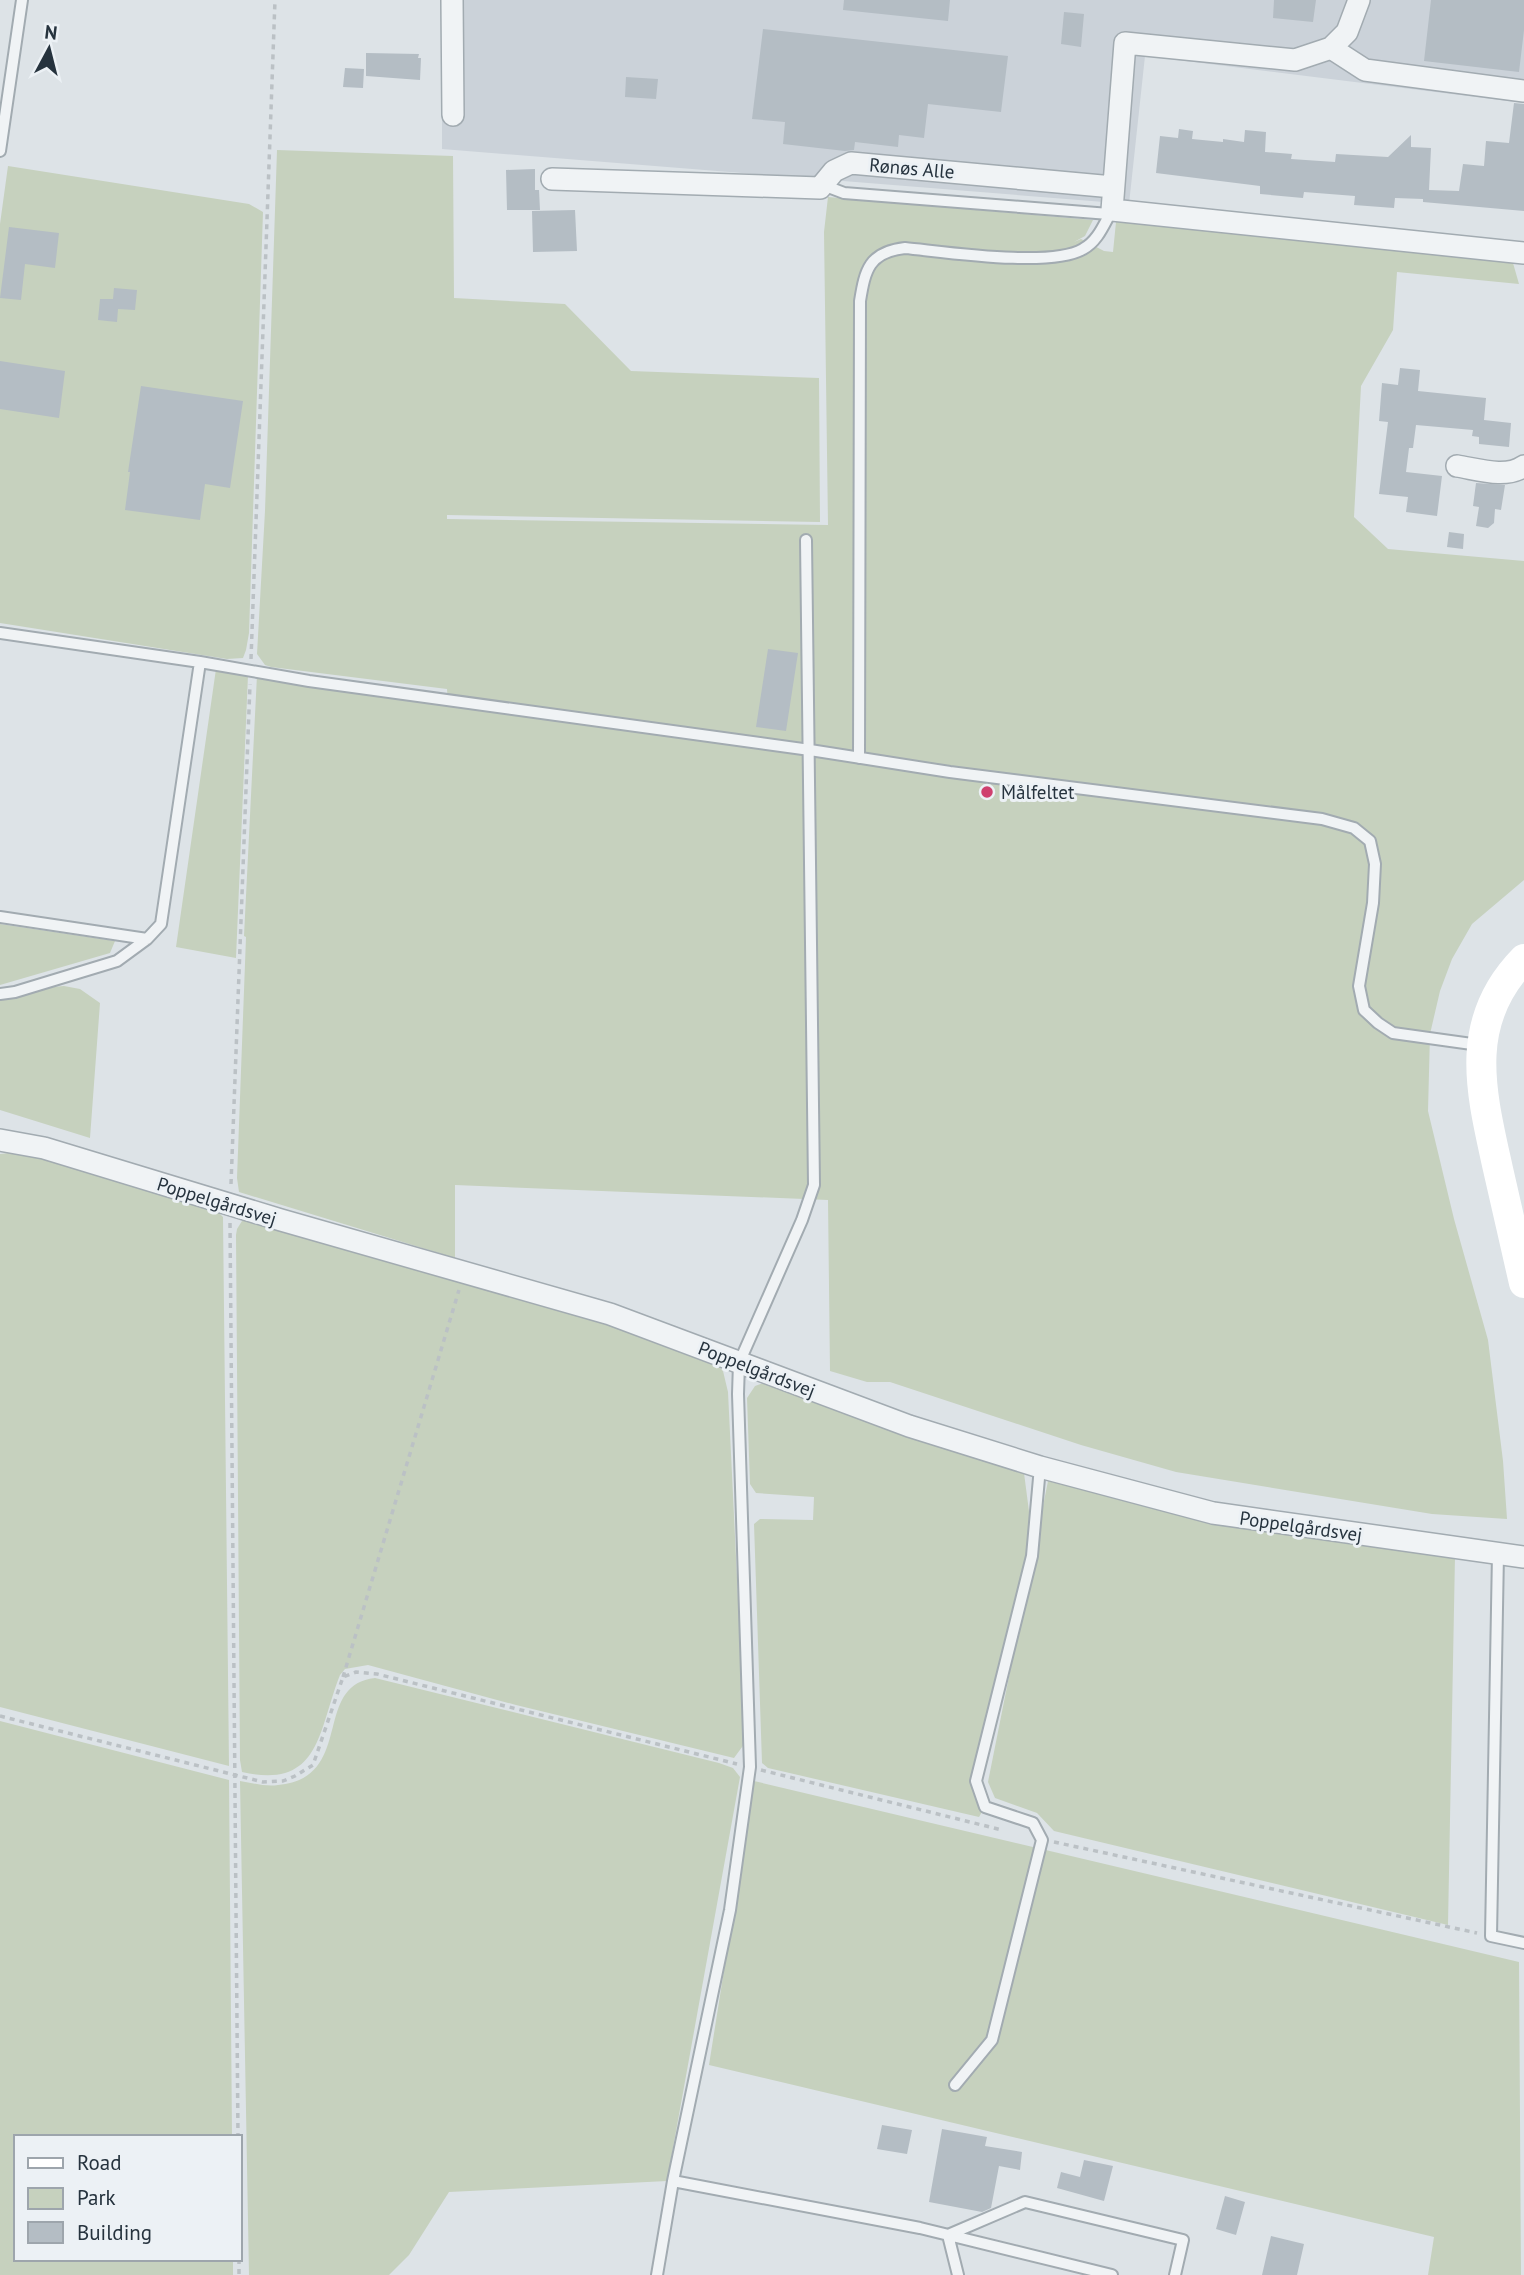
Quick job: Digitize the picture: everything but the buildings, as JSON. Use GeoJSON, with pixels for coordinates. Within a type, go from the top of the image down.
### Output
{"type":"FeatureCollection","features":[{"type":"Feature","properties":{"kind":"street"},"geometry":{"type":"LineString","coordinates":[[452,0],[453,115]]}},
{"type":"Feature","properties":{"kind":"street"},"geometry":{"type":"LineString","coordinates":[[1359,0],[1347,32],[1331,48],[1295,60],[1125,43],[1111,212],[1524,253]]}},
{"type":"Feature","properties":{"kind":"street"},"geometry":{"type":"LineString","coordinates":[[1331,48],[1364,70],[1524,91]]}},
{"type":"Feature","properties":{"kind":"street","name":"Rønøs Alle"},"geometry":{"type":"LineString","coordinates":[[822,185],[834,171],[851,163],[1113,187]]}},
{"type":"Feature","properties":{"kind":"street"},"geometry":{"type":"LineString","coordinates":[[552,179],[820,188],[822,185]]}},
{"type":"Feature","properties":{"kind":"street"},"geometry":{"type":"LineString","coordinates":[[1457,466],[1500,473],[1518,470],[1524,466]]}},
{"type":"Feature","properties":{"kind":"street"},"geometry":{"type":"LineString","coordinates":[[1524,959],[1507,978],[1496,997],[1486,1021],[1481,1046],[1482,1098],[1524,1283]]}},
{"type":"Feature","properties":{"kind":"street","name":"Poppelgårdsvej"},"geometry":{"type":"LineString","coordinates":[[0,1140],[44,1148],[230,1205],[610,1314],[909,1426],[1040,1467],[1213,1513],[1524,1558]]}},
{"type":"Feature","properties":{"kind":"lane"},"geometry":{"type":"LineString","coordinates":[[0,151],[22,0]]}},
{"type":"Feature","properties":{"kind":"lane"},"geometry":{"type":"LineString","coordinates":[[822,185],[844,193],[1111,212],[1091,244],[1072,254],[1041,257],[905,248],[879,256],[864,275],[860,315],[859,758]]}},
{"type":"Feature","properties":{"kind":"lane"},"geometry":{"type":"LineString","coordinates":[[657,2275],[673,2181],[730,1910],[750,1767],[739,1363],[802,1220],[814,1185],[806,540]]}},
{"type":"Feature","properties":{"kind":"lane"},"geometry":{"type":"LineString","coordinates":[[0,633],[978,776],[1322,819],[1354,828],[1370,841],[1375,864],[1373,903],[1359,986],[1364,1010],[1393,1033],[1481,1046]]}},
{"type":"Feature","properties":{"kind":"lane"},"geometry":{"type":"LineString","coordinates":[[0,994],[15,992],[117,961],[147,939],[161,924],[200,662]]}},
{"type":"Feature","properties":{"kind":"lane"},"geometry":{"type":"LineString","coordinates":[[0,917],[147,939]]}},
{"type":"Feature","properties":{"kind":"lane"},"geometry":{"type":"LineString","coordinates":[[955,2085],[992,2040],[1042,1840],[1034,1823],[985,1807],[976,1781],[1032,1556],[1040,1467]]}},
{"type":"Feature","properties":{"kind":"lane"},"geometry":{"type":"LineString","coordinates":[[1498,1554],[1491,1936],[1524,1943]]}},
{"type":"Feature","properties":{"kind":"lane"},"geometry":{"type":"LineString","coordinates":[[673,2181],[920,2228],[1112,2275]]}},
{"type":"Feature","properties":{"kind":"lane"},"geometry":{"type":"LineString","coordinates":[[948,2235],[1025,2202],[1183,2240],[1174,2275]]}},
{"type":"Feature","properties":{"kind":"lane"},"geometry":{"type":"LineString","coordinates":[[948,2235],[958,2275]]}},
{"type":"Feature","properties":{"kind":"path"},"geometry":{"type":"LineString","coordinates":[[238,2135],[230,1205],[275,0]]}},
{"type":"Feature","properties":{"kind":"path"},"geometry":{"type":"LineString","coordinates":[[0,1716],[263,1782],[283,1781],[313,1765],[343,1677],[464,1273]]}},
{"type":"Feature","properties":{"kind":"path"},"geometry":{"type":"LineString","coordinates":[[343,1677],[356,1672],[377,1674],[1002,1830]]}},
{"type":"Feature","properties":{"kind":"path"},"geometry":{"type":"LineString","coordinates":[[1042,1840],[1491,1936]]}},
{"type":"Feature","properties":{"kind":"shaded area"},"geometry":{"type":"Polygon","coordinates":[[[442,0],[1524,0],[1524,103],[1145,56],[1129,204],[442,149],[442,0]]]}},
{"type":"Feature","properties":{"kind":"green space","name":"Målfeltet"},"geometry":{"type":"Polygon","coordinates":[[[277,150],[453,156],[454,298],[565,304],[631,371],[819,378],[820,522],[447,515],[447,519],[828,525],[824,232],[828,197],[1093,220],[1085,236],[1074,242],[1081,239],[1104,251],[1113,252],[1116,222],[1511,256],[1519,284],[1397,272],[1393,330],[1361,386],[1354,517],[1388,549],[1524,561],[1524,880],[1472,924],[1452,959],[1440,991],[1430,1034],[1428,1111],[1454,1219],[1488,1340],[1503,1461],[1507,1519],[1432,1514],[1176,1472],[1081,1445],[890,1382],[867,1382],[830,1371],[828,1200],[455,1185],[455,1258],[239,1192],[237,1178],[244,936],[257,675],[448,705],[447,689],[271,667],[265,665],[257,654],[265,511],[277,150]]]}},
{"type":"Feature","properties":{"kind":"green space"},"geometry":{"type":"Polygon","coordinates":[[[8,166],[249,204],[263,212],[249,633],[243,658],[227,659],[0,623],[0,224],[8,166]]]}},
{"type":"Feature","properties":{"kind":"green space"},"geometry":{"type":"Polygon","coordinates":[[[216,669],[248,675],[236,958],[176,947],[216,669]]]}},
{"type":"Feature","properties":{"kind":"green space"},"geometry":{"type":"Polygon","coordinates":[[[0,924],[115,941],[110,953],[0,985],[0,924]]]}},
{"type":"Feature","properties":{"kind":"green space"},"geometry":{"type":"Polygon","coordinates":[[[64,986],[80,989],[100,1003],[90,1138],[0,1110],[0,999],[40,988],[64,986]]]}},
{"type":"Feature","properties":{"kind":"green space"},"geometry":{"type":"Polygon","coordinates":[[[28,1151],[218,1212],[223,1217],[229,1766],[0,1707],[0,1154],[28,1151]]]}},
{"type":"Feature","properties":{"kind":"green space"},"geometry":{"type":"Polygon","coordinates":[[[247,1220],[647,1334],[714,1361],[723,1371],[728,1392],[745,1743],[734,1758],[516,1705],[368,1665],[345,1669],[340,1675],[320,1735],[302,1764],[288,1772],[268,1775],[242,1772],[236,1235],[242,1221],[247,1220]]]}},
{"type":"Feature","properties":{"kind":"green space"},"geometry":{"type":"Polygon","coordinates":[[[769,1381],[1024,1473],[1030,1519],[1027,1556],[971,1780],[983,1810],[979,1817],[768,1768],[762,1763],[754,1524],[760,1519],[813,1520],[814,1497],[756,1493],[750,1484],[747,1398],[755,1386],[769,1381]]]}},
{"type":"Feature","properties":{"kind":"green space"},"geometry":{"type":"Polygon","coordinates":[[[1048,1481],[1211,1522],[1455,1556],[1448,1925],[1054,1831],[1037,1813],[995,1798],[988,1782],[1048,1481]]]}},
{"type":"Feature","properties":{"kind":"green space"},"geometry":{"type":"Polygon","coordinates":[[[375,1678],[719,1763],[733,1768],[740,1777],[667,2181],[449,2192],[409,2255],[389,2275],[249,2275],[240,1781],[278,1785],[302,1779],[317,1766],[326,1750],[344,1697],[356,1684],[375,1678]]]}},
{"type":"Feature","properties":{"kind":"green space"},"geometry":{"type":"Polygon","coordinates":[[[0,1721],[229,1780],[232,2135],[14,2135],[14,2261],[233,2261],[233,2275],[0,2275],[0,1721]]]}},
{"type":"Feature","properties":{"kind":"green space"},"geometry":{"type":"Polygon","coordinates":[[[754,1781],[1519,1962],[1521,2275],[1428,2275],[1434,2237],[709,2065],[754,1781]]]}},
{"type":"Feature","properties":{"kind":"place","name":"Målfeltet"},"geometry":{"type":"Point","coordinates":[987,792]}}]}
